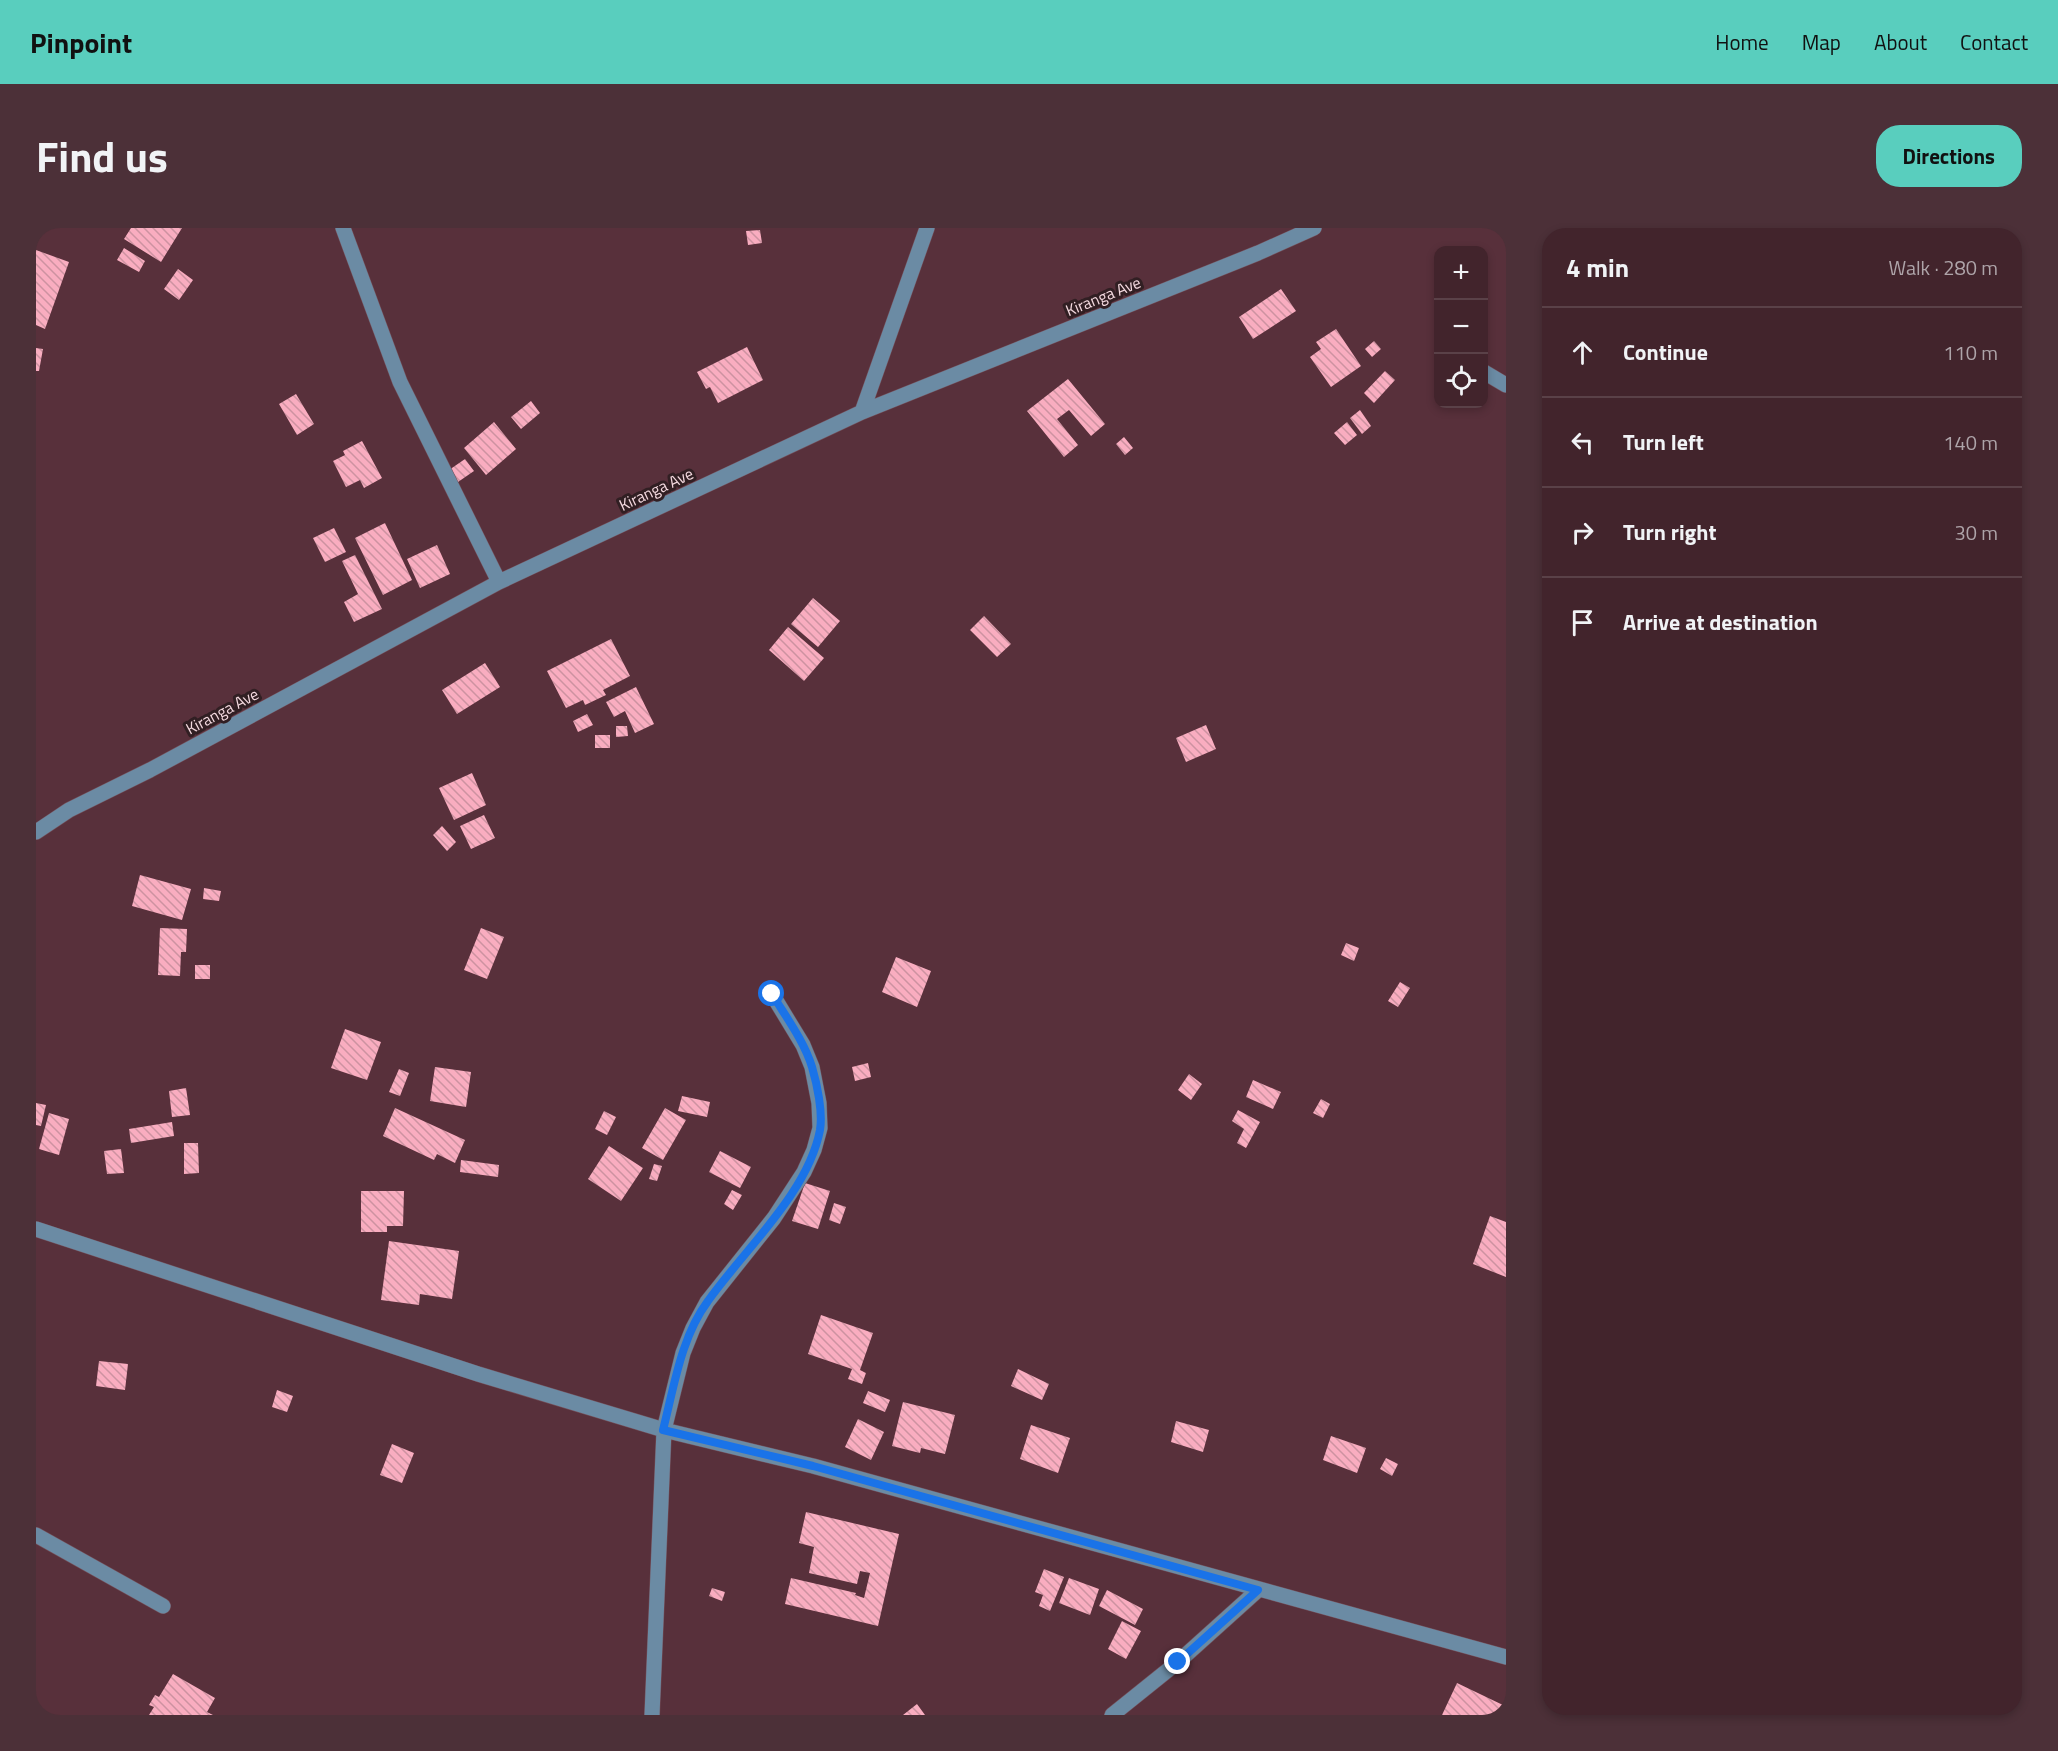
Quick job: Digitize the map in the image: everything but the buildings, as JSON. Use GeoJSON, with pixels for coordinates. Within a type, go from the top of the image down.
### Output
{"type":"FeatureCollection","features":[{"type":"Feature","properties":{"kind":"street"},"geometry":{"type":"LineString","coordinates":[[343,228],[400,382],[498,582]]}},
{"type":"Feature","properties":{"kind":"street"},"geometry":{"type":"LineString","coordinates":[[862,412],[927,228]]}},
{"type":"Feature","properties":{"kind":"street","name":"Kiranga Ave"},"geometry":{"type":"LineString","coordinates":[[36,832],[69,810],[150,770],[498,582],[862,412],[1258,253],[1314,228]]}},
{"type":"Feature","properties":{"kind":"street"},"geometry":{"type":"LineString","coordinates":[[1488,374],[1506,385]]}},
{"type":"Feature","properties":{"kind":"street"},"geometry":{"type":"LineString","coordinates":[[652,1715],[663,1430],[683,1353],[707,1302],[794,1189],[814,1150],[820,1128],[819,1103],[812,1067],[803,1045],[772,994]]}},
{"type":"Feature","properties":{"kind":"street"},"geometry":{"type":"LineString","coordinates":[[36,1229],[478,1374],[663,1430],[813,1466],[1506,1657]]}},
{"type":"Feature","properties":{"kind":"street"},"geometry":{"type":"LineString","coordinates":[[36,1535],[163,1606]]}},
{"type":"Feature","properties":{"kind":"street"},"geometry":{"type":"LineString","coordinates":[[1112,1715],[1178,1662],[1258,1590]]}},
{"type":"Feature","properties":{"kind":"route"},"geometry":{"type":"LineString","coordinates":[[772,994],[803,1045],[812,1067],[819,1103],[820,1128],[814,1150],[804,1172],[774,1218],[707,1302],[693,1328],[683,1353],[663,1430],[813,1466],[1258,1590],[1178,1662]]}}]}
